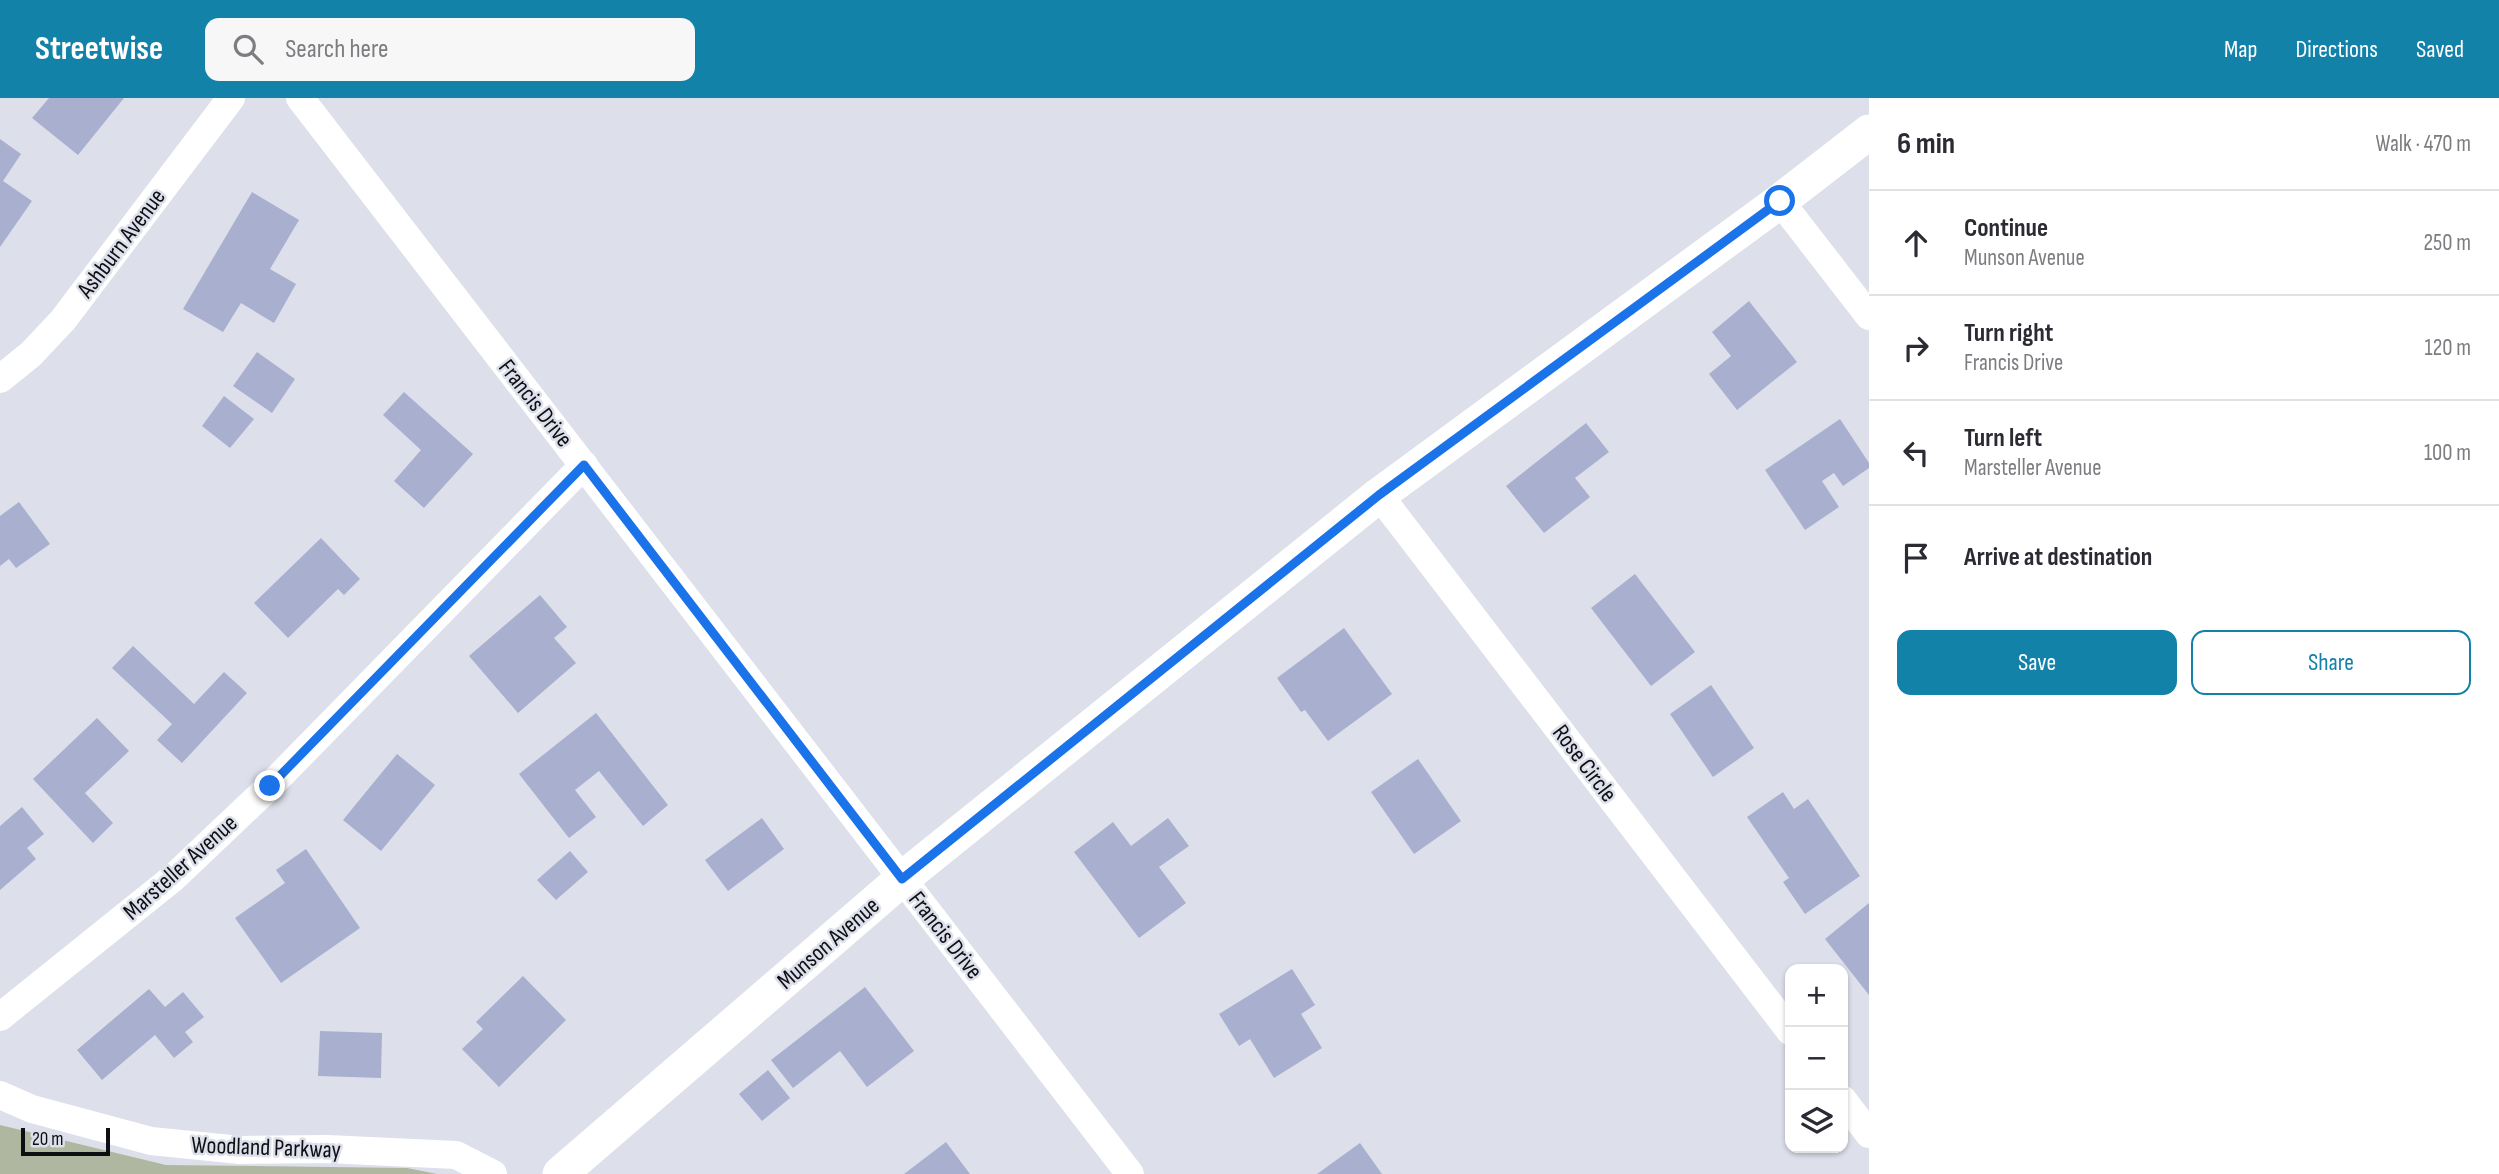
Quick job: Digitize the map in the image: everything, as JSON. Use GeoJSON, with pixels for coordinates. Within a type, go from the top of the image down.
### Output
{"type":"FeatureCollection","features":[{"type":"Feature","properties":{"kind":"street","name":"Ashburn Avenue"},"geometry":{"type":"LineString","coordinates":[[0,379],[31,354],[63,320],[231,98]]}},
{"type":"Feature","properties":{"kind":"street","name":"Francis Drive"},"geometry":{"type":"LineString","coordinates":[[300,98],[1130,1174]]}},
{"type":"Feature","properties":{"kind":"street","name":"Munson Avenue"},"geometry":{"type":"LineString","coordinates":[[560,1174],[902,879],[1379,495],[1780,201],[1869,132]]}},
{"type":"Feature","properties":{"kind":"street"},"geometry":{"type":"LineString","coordinates":[[1780,201],[1869,316]]}},
{"type":"Feature","properties":{"kind":"street","name":"Marsteller Avenue"},"geometry":{"type":"LineString","coordinates":[[0,1017],[173,878],[279,776],[584,465]]}},
{"type":"Feature","properties":{"kind":"street","name":"Rose Circle"},"geometry":{"type":"LineString","coordinates":[[1379,495],[1787,1027]]}},
{"type":"Feature","properties":{"kind":"street","name":"Woodland Parkway"},"geometry":{"type":"LineString","coordinates":[[0,1095],[32,1109],[151,1141],[240,1150],[327,1149],[456,1155],[492,1174]]}},
{"type":"Feature","properties":{"kind":"street"},"geometry":{"type":"LineString","coordinates":[[1848,1107],[1869,1134]]}},
{"type":"Feature","properties":{"kind":"green space"},"geometry":{"type":"Polygon","coordinates":[[[0,1125],[166,1165],[407,1168],[437,1174],[0,1174],[0,1125]]]}},
{"type":"Feature","properties":{"kind":"building"},"geometry":{"type":"Polygon","coordinates":[[[49,98],[124,98],[78,155],[32,118],[49,98]]]}},
{"type":"Feature","properties":{"kind":"building"},"geometry":{"type":"Polygon","coordinates":[[[0,139],[21,154],[3,181],[32,201],[0,247],[0,139]]]}},
{"type":"Feature","properties":{"kind":"building"},"geometry":{"type":"Polygon","coordinates":[[[252,192],[299,220],[270,269],[296,284],[274,323],[241,303],[223,332],[183,309],[252,192]]]}},
{"type":"Feature","properties":{"kind":"building"},"geometry":{"type":"Polygon","coordinates":[[[1749,301],[1797,362],[1737,410],[1709,374],[1731,356],[1712,332],[1749,301]]]}},
{"type":"Feature","properties":{"kind":"building"},"geometry":{"type":"Polygon","coordinates":[[[257,352],[295,379],[272,413],[233,386],[257,352]]]}},
{"type":"Feature","properties":{"kind":"building"},"geometry":{"type":"Polygon","coordinates":[[[404,392],[473,454],[424,508],[394,481],[421,450],[383,415],[404,392]]]}},
{"type":"Feature","properties":{"kind":"building"},"geometry":{"type":"Polygon","coordinates":[[[224,396],[254,419],[230,448],[202,426],[224,396]]]}},
{"type":"Feature","properties":{"kind":"building"},"geometry":{"type":"Polygon","coordinates":[[[1840,419],[1869,463],[1869,468],[1843,486],[1834,473],[1822,481],[1839,507],[1805,530],[1765,470],[1840,419]]]}},
{"type":"Feature","properties":{"kind":"building"},"geometry":{"type":"Polygon","coordinates":[[[1586,423],[1609,452],[1575,478],[1590,497],[1544,533],[1506,486],[1586,423]]]}},
{"type":"Feature","properties":{"kind":"building"},"geometry":{"type":"Polygon","coordinates":[[[19,502],[50,544],[16,568],[9,559],[0,566],[0,516],[19,502]]]}},
{"type":"Feature","properties":{"kind":"building"},"geometry":{"type":"Polygon","coordinates":[[[321,538],[360,579],[344,595],[338,589],[288,638],[254,603],[321,538]]]}},
{"type":"Feature","properties":{"kind":"building"},"geometry":{"type":"Polygon","coordinates":[[[1635,574],[1695,652],[1651,686],[1591,608],[1635,574]]]}},
{"type":"Feature","properties":{"kind":"building"},"geometry":{"type":"Polygon","coordinates":[[[540,595],[567,627],[554,638],[576,663],[518,713],[469,656],[540,595]]]}},
{"type":"Feature","properties":{"kind":"building"},"geometry":{"type":"Polygon","coordinates":[[[1344,628],[1392,694],[1328,741],[1305,710],[1301,712],[1277,678],[1344,628]]]}},
{"type":"Feature","properties":{"kind":"building"},"geometry":{"type":"Polygon","coordinates":[[[133,646],[194,704],[224,672],[247,693],[182,763],[157,740],[172,724],[112,668],[133,646]]]}},
{"type":"Feature","properties":{"kind":"building"},"geometry":{"type":"Polygon","coordinates":[[[1711,685],[1754,748],[1713,777],[1670,714],[1711,685]]]}},
{"type":"Feature","properties":{"kind":"building"},"geometry":{"type":"Polygon","coordinates":[[[596,713],[668,805],[643,826],[599,771],[575,790],[596,817],[569,838],[519,774],[596,713]]]}},
{"type":"Feature","properties":{"kind":"building"},"geometry":{"type":"Polygon","coordinates":[[[97,718],[129,751],[85,793],[113,823],[93,843],[33,779],[97,718]]]}},
{"type":"Feature","properties":{"kind":"building"},"geometry":{"type":"Polygon","coordinates":[[[397,754],[435,785],[381,851],[343,820],[397,754]]]}},
{"type":"Feature","properties":{"kind":"building"},"geometry":{"type":"Polygon","coordinates":[[[1418,759],[1461,821],[1414,854],[1371,792],[1418,759]]]}},
{"type":"Feature","properties":{"kind":"building"},"geometry":{"type":"Polygon","coordinates":[[[1783,792],[1794,809],[1808,799],[1860,876],[1805,914],[1783,882],[1789,878],[1747,817],[1783,792]]]}},
{"type":"Feature","properties":{"kind":"building"},"geometry":{"type":"Polygon","coordinates":[[[22,807],[44,834],[27,848],[36,859],[0,890],[0,826],[22,807]]]}},
{"type":"Feature","properties":{"kind":"building"},"geometry":{"type":"Polygon","coordinates":[[[762,818],[784,849],[728,891],[705,860],[762,818]]]}},
{"type":"Feature","properties":{"kind":"building"},"geometry":{"type":"Polygon","coordinates":[[[1168,818],[1189,846],[1159,867],[1186,903],[1139,938],[1074,852],[1113,822],[1131,846],[1168,818]]]}},
{"type":"Feature","properties":{"kind":"building"},"geometry":{"type":"Polygon","coordinates":[[[306,849],[360,928],[281,983],[235,918],[285,883],[276,870],[306,849]]]}},
{"type":"Feature","properties":{"kind":"building"},"geometry":{"type":"Polygon","coordinates":[[[570,851],[588,872],[556,900],[537,880],[570,851]]]}},
{"type":"Feature","properties":{"kind":"building"},"geometry":{"type":"Polygon","coordinates":[[[1869,903],[1869,995],[1848,968],[1848,964],[1845,964],[1825,939],[1869,903]]]}},
{"type":"Feature","properties":{"kind":"building"},"geometry":{"type":"Polygon","coordinates":[[[1292,969],[1315,1005],[1301,1014],[1322,1048],[1274,1078],[1250,1039],[1239,1046],[1219,1014],[1292,969]]]}},
{"type":"Feature","properties":{"kind":"building"},"geometry":{"type":"Polygon","coordinates":[[[523,976],[566,1020],[499,1087],[462,1049],[483,1029],[476,1022],[523,976]]]}},
{"type":"Feature","properties":{"kind":"building"},"geometry":{"type":"Polygon","coordinates":[[[865,987],[914,1051],[867,1087],[840,1051],[793,1088],[771,1060],[865,987]]]}},
{"type":"Feature","properties":{"kind":"building"},"geometry":{"type":"Polygon","coordinates":[[[149,989],[165,1007],[183,992],[204,1017],[185,1032],[193,1042],[174,1058],[155,1035],[102,1080],[77,1050],[149,989]]]}},
{"type":"Feature","properties":{"kind":"building"},"geometry":{"type":"Polygon","coordinates":[[[320,1031],[382,1033],[381,1078],[318,1076],[320,1031]]]}},
{"type":"Feature","properties":{"kind":"building"},"geometry":{"type":"Polygon","coordinates":[[[768,1070],[790,1098],[762,1121],[739,1094],[768,1070]]]}},
{"type":"Feature","properties":{"kind":"building"},"geometry":{"type":"Polygon","coordinates":[[[946,1142],[970,1174],[904,1174],[946,1142]]]}},
{"type":"Feature","properties":{"kind":"building"},"geometry":{"type":"Polygon","coordinates":[[[1360,1143],[1382,1174],[1317,1174],[1360,1143]]]}},
{"type":"Feature","properties":{"kind":"route"},"geometry":{"type":"LineString","coordinates":[[270,786],[584,465],[902,879],[1379,495],[1780,201]]}}]}
